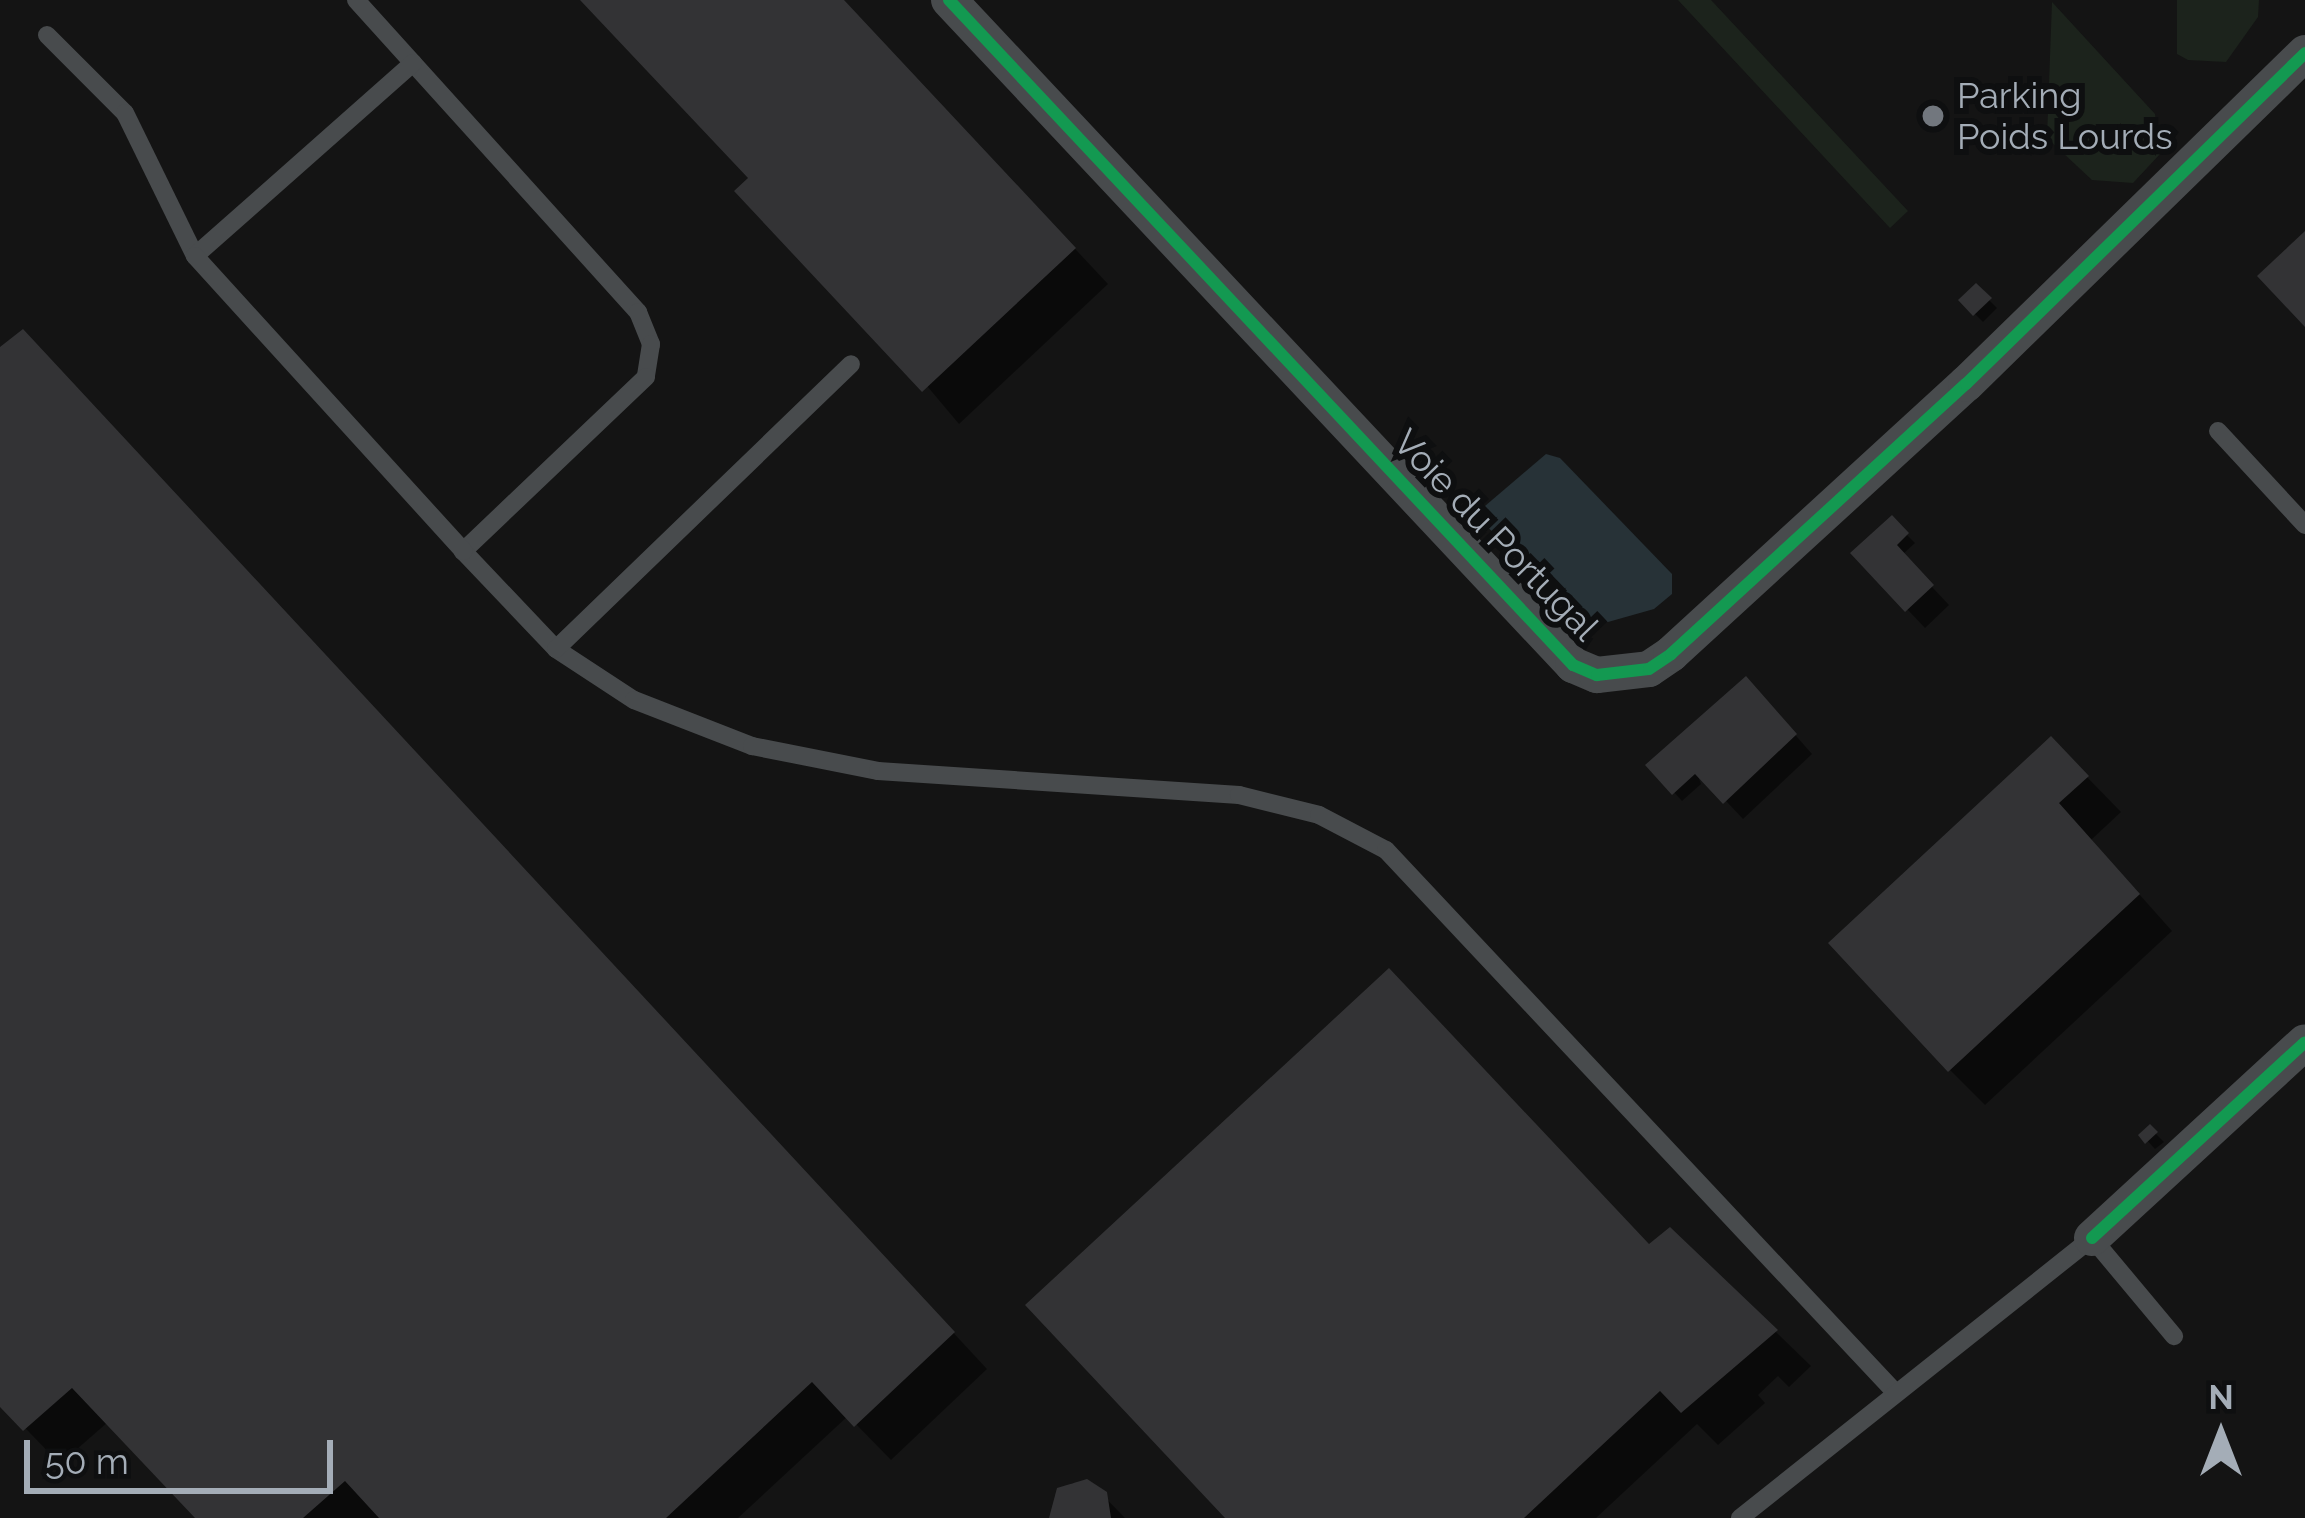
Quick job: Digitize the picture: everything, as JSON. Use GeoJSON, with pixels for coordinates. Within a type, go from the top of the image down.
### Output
{"type":"FeatureCollection","features":[{"type":"Feature","properties":{"kind":"street","name":"Voie du Portugal"},"geometry":{"type":"LineString","coordinates":[[949,0],[1573,665],[1597,675],[1649,669],[1671,654],[1966,384],[2305,53]]}},
{"type":"Feature","properties":{"kind":"street"},"geometry":{"type":"LineString","coordinates":[[2092,1238],[2305,1042]]}},
{"type":"Feature","properties":{"kind":"lane"},"geometry":{"type":"LineString","coordinates":[[356,0],[638,312],[651,344],[646,377],[463,551]]}},
{"type":"Feature","properties":{"kind":"lane"},"geometry":{"type":"LineString","coordinates":[[47,35],[125,113],[195,256],[556,649],[634,700],[752,746],[878,771],[1240,796],[1319,815],[1386,850],[1896,1393]]}},
{"type":"Feature","properties":{"kind":"lane"},"geometry":{"type":"LineString","coordinates":[[195,256],[413,63]]}},
{"type":"Feature","properties":{"kind":"lane"},"geometry":{"type":"LineString","coordinates":[[556,649],[850,364]]}},
{"type":"Feature","properties":{"kind":"lane"},"geometry":{"type":"LineString","coordinates":[[2218,431],[2305,526]]}},
{"type":"Feature","properties":{"kind":"lane"},"geometry":{"type":"LineString","coordinates":[[1740,1518],[2092,1238],[2174,1336]]}},
{"type":"Feature","properties":{"kind":"shaded area"},"geometry":{"type":"Polygon","coordinates":[[[1678,0],[1711,0],[1908,211],[1890,228],[1678,0]]]}},
{"type":"Feature","properties":{"kind":"shaded area"},"geometry":{"type":"Polygon","coordinates":[[[2177,0],[2259,0],[2258,17],[2226,62],[2188,60],[2177,54],[2177,0]]]}},
{"type":"Feature","properties":{"kind":"shaded area"},"geometry":{"type":"Polygon","coordinates":[[[2052,2],[2155,114],[2160,154],[2133,183],[2092,180],[2047,138],[2052,2]]]}},
{"type":"Feature","properties":{"kind":"shaded area"},"geometry":{"type":"Polygon","coordinates":[[[1546,454],[1560,458],[1672,574],[1672,594],[1654,609],[1608,622],[1584,616],[1483,523],[1485,506],[1546,454]]]}},
{"type":"Feature","properties":{"kind":"building"},"geometry":{"type":"Polygon","coordinates":[[[580,0],[844,0],[1076,248],[922,392],[734,191],[748,178],[580,0]]]}},
{"type":"Feature","properties":{"kind":"building"},"geometry":{"type":"Polygon","coordinates":[[[2305,231],[2305,327],[2257,276],[2305,231]]]}},
{"type":"Feature","properties":{"kind":"building"},"geometry":{"type":"Polygon","coordinates":[[[1976,283],[1992,298],[1973,316],[1958,300],[1976,283]]]}},
{"type":"Feature","properties":{"kind":"building"},"geometry":{"type":"Polygon","coordinates":[[[23,329],[955,1332],[854,1427],[812,1382],[666,1518],[379,1518],[345,1481],[303,1518],[195,1518],[72,1388],[23,1431],[0,1407],[0,347],[23,329]]]}},
{"type":"Feature","properties":{"kind":"building"},"geometry":{"type":"Polygon","coordinates":[[[1892,515],[1909,533],[1897,545],[1934,585],[1905,612],[1850,553],[1892,515]]]}},
{"type":"Feature","properties":{"kind":"building"},"geometry":{"type":"Polygon","coordinates":[[[1746,676],[1797,734],[1723,804],[1695,774],[1672,795],[1645,765],[1746,676]]]}},
{"type":"Feature","properties":{"kind":"building"},"geometry":{"type":"Polygon","coordinates":[[[2051,736],[2089,776],[2059,803],[2140,894],[1948,1072],[1828,943],[2051,736]]]}},
{"type":"Feature","properties":{"kind":"building"},"geometry":{"type":"Polygon","coordinates":[[[1389,968],[1649,1244],[1670,1227],[1778,1330],[1681,1413],[1660,1391],[1524,1518],[1225,1518],[1025,1305],[1389,968]]]}},
{"type":"Feature","properties":{"kind":"building"},"geometry":{"type":"Polygon","coordinates":[[[2150,1124],[2158,1132],[2145,1144],[2138,1135],[2150,1124]]]}},
{"type":"Feature","properties":{"kind":"building"},"geometry":{"type":"Polygon","coordinates":[[[1087,1479],[1107,1492],[1111,1518],[1049,1518],[1057,1488],[1087,1479]]]}},
{"type":"Feature","properties":{"kind":"cycle path"},"geometry":{"type":"LineString","coordinates":[[949,0],[1573,665],[1597,675],[1649,669],[1671,654],[1966,384],[2305,53]]}},
{"type":"Feature","properties":{"kind":"cycle path"},"geometry":{"type":"LineString","coordinates":[[2092,1238],[2305,1042]]}},
{"type":"Feature","properties":{"kind":"place","name":"Parking Poids Lourds"},"geometry":{"type":"Point","coordinates":[1933,116]}}]}
